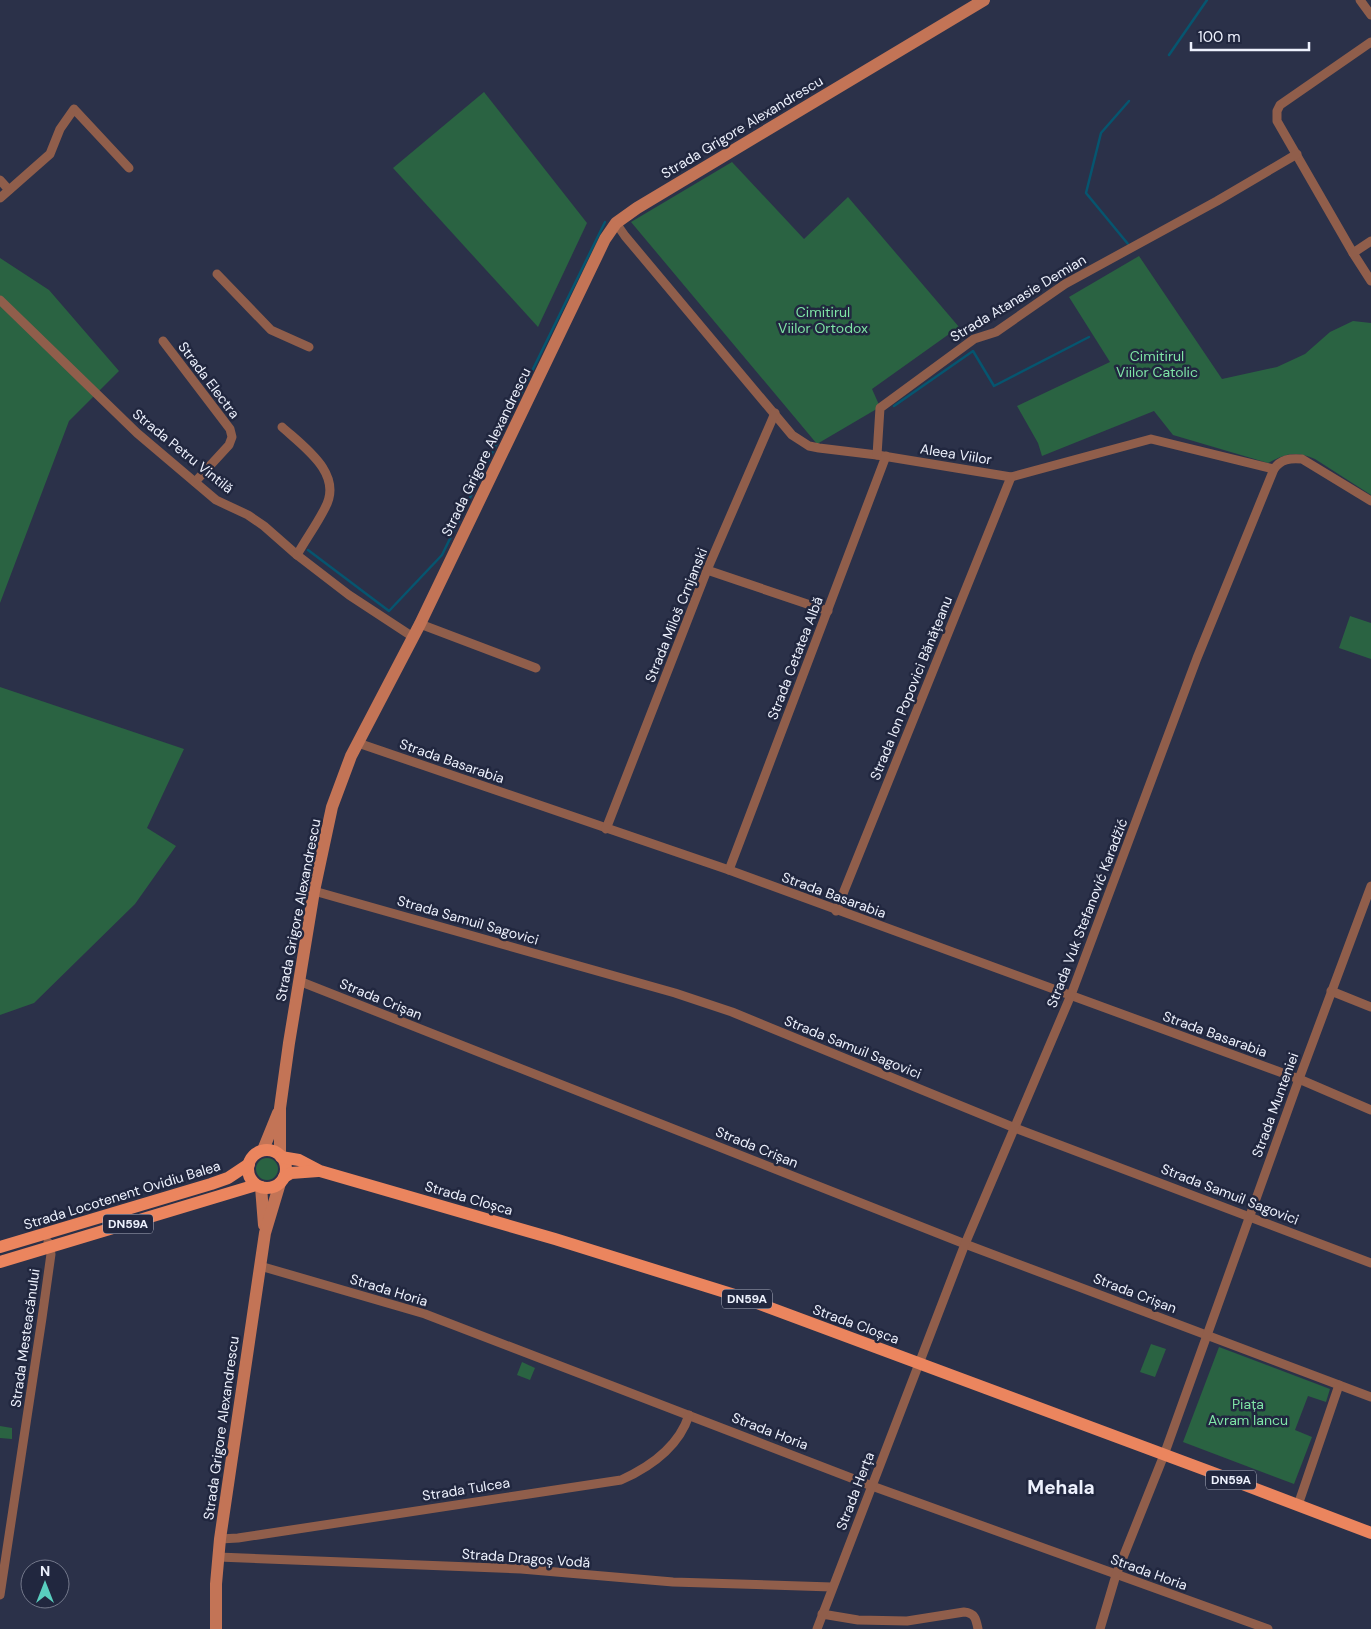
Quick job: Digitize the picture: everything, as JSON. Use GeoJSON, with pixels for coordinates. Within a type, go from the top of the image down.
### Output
{"type":"FeatureCollection","features":[{"type":"Feature","properties":{"kind":"main road","name":"DN59A"},"geometry":{"type":"LineString","coordinates":[[248,1164],[253,1156],[263,1150],[270,1150],[280,1156]]}},
{"type":"Feature","properties":{"kind":"main road","name":"Strada Cloșca"},"geometry":{"type":"LineString","coordinates":[[280,1156],[299,1160],[320,1171],[546,1236],[741,1297],[1371,1533]]}},
{"type":"Feature","properties":{"kind":"main road"},"geometry":{"type":"LineString","coordinates":[[280,1156],[285,1166],[282,1180]]}},
{"type":"Feature","properties":{"kind":"main road"},"geometry":{"type":"LineString","coordinates":[[248,1164],[248,1174],[259,1186]]}},
{"type":"Feature","properties":{"kind":"main road","name":"Strada Locotenent Ovidiu Balea"},"geometry":{"type":"LineString","coordinates":[[0,1247],[228,1178],[248,1164]]}},
{"type":"Feature","properties":{"kind":"main road","name":"Strada Cloșca"},"geometry":{"type":"LineString","coordinates":[[282,1180],[300,1172],[320,1171]]}},
{"type":"Feature","properties":{"kind":"main road","name":"DN59A"},"geometry":{"type":"LineString","coordinates":[[259,1186],[273,1187],[282,1180]]}},
{"type":"Feature","properties":{"kind":"main road","name":"Strada Locotenent Ovidiu Balea"},"geometry":{"type":"LineString","coordinates":[[0,1262],[259,1186]]}},
{"type":"Feature","properties":{"kind":"street","name":"Strada Grigore Alexandrescu"},"geometry":{"type":"LineString","coordinates":[[280,1156],[280,1108],[314,891],[332,807],[351,756],[420,624],[605,239],[616,223],[636,208],[984,0]]}},
{"type":"Feature","properties":{"kind":"street"},"geometry":{"type":"LineString","coordinates":[[1360,0],[1371,15]]}},
{"type":"Feature","properties":{"kind":"street"},"geometry":{"type":"LineString","coordinates":[[1371,42],[1280,105],[1276,115],[1277,120],[1353,253],[1371,281]]}},
{"type":"Feature","properties":{"kind":"street"},"geometry":{"type":"LineString","coordinates":[[0,198],[50,154],[60,128],[74,109],[129,168]]}},
{"type":"Feature","properties":{"kind":"street","name":"Strada Atanasie Demian"},"geometry":{"type":"LineString","coordinates":[[881,456],[880,408],[974,339],[996,332],[1065,284],[1297,154]]}},
{"type":"Feature","properties":{"kind":"street"},"geometry":{"type":"LineString","coordinates":[[0,180],[9,190]]}},
{"type":"Feature","properties":{"kind":"street","name":"Aleea Viilor"},"geometry":{"type":"LineString","coordinates":[[616,223],[792,435],[809,446],[1011,477],[1151,439],[1274,469]]}},
{"type":"Feature","properties":{"kind":"street"},"geometry":{"type":"LineString","coordinates":[[1353,253],[1371,241]]}},
{"type":"Feature","properties":{"kind":"street"},"geometry":{"type":"LineString","coordinates":[[217,274],[271,330],[309,347]]}},
{"type":"Feature","properties":{"kind":"street","name":"Strada Petru Vintilă"},"geometry":{"type":"LineString","coordinates":[[0,300],[137,434],[216,500],[248,515],[264,526],[297,555],[349,595],[413,637]]}},
{"type":"Feature","properties":{"kind":"street","name":"Strada Electra"},"geometry":{"type":"LineString","coordinates":[[163,341],[230,428],[232,437],[229,445],[195,482]]}},
{"type":"Feature","properties":{"kind":"street","name":"Strada Miloš Crnjanski"},"geometry":{"type":"LineString","coordinates":[[606,829],[708,570],[775,413]]}},
{"type":"Feature","properties":{"kind":"street"},"geometry":{"type":"LineString","coordinates":[[282,428],[308,451],[323,468],[329,479],[331,492],[326,507],[297,555]]}},
{"type":"Feature","properties":{"kind":"street","name":"Strada Cetatea Albă"},"geometry":{"type":"LineString","coordinates":[[729,870],[828,610],[881,456]]}},
{"type":"Feature","properties":{"kind":"street"},"geometry":{"type":"LineString","coordinates":[[1274,469],[1280,462],[1285,460],[1293,458],[1302,459],[1371,501]]}},
{"type":"Feature","properties":{"kind":"street","name":"Strada Vuk Stefanović Karadžić"},"geometry":{"type":"LineString","coordinates":[[920,1363],[964,1244],[1071,995],[1198,658],[1274,469]]}},
{"type":"Feature","properties":{"kind":"street","name":"Strada Ion Popovici Bănățeanu"},"geometry":{"type":"LineString","coordinates":[[836,911],[1011,477]]}},
{"type":"Feature","properties":{"kind":"street"},"geometry":{"type":"LineString","coordinates":[[708,570],[828,610]]}},
{"type":"Feature","properties":{"kind":"street"},"geometry":{"type":"LineString","coordinates":[[420,624],[536,668]]}},
{"type":"Feature","properties":{"kind":"street","name":"Strada Basarabia"},"geometry":{"type":"LineString","coordinates":[[358,743],[729,870],[836,911],[1299,1079],[1371,1110]]}},
{"type":"Feature","properties":{"kind":"street","name":"Strada Munteniei"},"geometry":{"type":"LineString","coordinates":[[1207,1335],[1371,886]]}},
{"type":"Feature","properties":{"kind":"street","name":"Strada Samuil Sagovici"},"geometry":{"type":"LineString","coordinates":[[314,891],[683,995],[732,1012],[1015,1128],[1371,1263]]}},
{"type":"Feature","properties":{"kind":"street","name":"Strada Crișan"},"geometry":{"type":"LineString","coordinates":[[299,982],[964,1244],[1207,1335]]}},
{"type":"Feature","properties":{"kind":"street"},"geometry":{"type":"LineString","coordinates":[[1332,992],[1371,1007]]}},
{"type":"Feature","properties":{"kind":"street","name":"Strada Grigore Alexandrescu"},"geometry":{"type":"LineString","coordinates":[[263,1150],[280,1108]]}},
{"type":"Feature","properties":{"kind":"street","name":"Strada Grigore Alexandrescu"},"geometry":{"type":"LineString","coordinates":[[216,1629],[215,1606],[220,1540],[260,1266],[265,1233],[282,1180]]}},
{"type":"Feature","properties":{"kind":"street","name":"Strada Grigore Alexandrescu"},"geometry":{"type":"LineString","coordinates":[[259,1186],[265,1233]]}},
{"type":"Feature","properties":{"kind":"street","name":"Strada Mesteacănului"},"geometry":{"type":"LineString","coordinates":[[0,1595],[42,1318],[50,1248],[46,1234]]}},
{"type":"Feature","properties":{"kind":"street","name":"Strada Horia"},"geometry":{"type":"LineString","coordinates":[[260,1266],[425,1314],[872,1486],[1268,1629]]}},
{"type":"Feature","properties":{"kind":"street"},"geometry":{"type":"LineString","coordinates":[[1100,1629],[1116,1575],[1164,1455],[1207,1335],[1371,1397]]}},
{"type":"Feature","properties":{"kind":"street","name":"Strada Herța"},"geometry":{"type":"LineString","coordinates":[[817,1629],[920,1363]]}},
{"type":"Feature","properties":{"kind":"street"},"geometry":{"type":"LineString","coordinates":[[1298,1505],[1339,1385]]}},
{"type":"Feature","properties":{"kind":"street","name":"Strada Tulcea"},"geometry":{"type":"LineString","coordinates":[[220,1540],[621,1480],[640,1472],[664,1452],[685,1428],[689,1415]]}},
{"type":"Feature","properties":{"kind":"street","name":"Strada Dragoș Vodă"},"geometry":{"type":"LineString","coordinates":[[218,1557],[521,1570],[673,1582],[832,1587]]}},
{"type":"Feature","properties":{"kind":"street"},"geometry":{"type":"LineString","coordinates":[[822,1614],[858,1620],[907,1621],[964,1612],[973,1614],[976,1618],[978,1629]]}},
{"type":"Feature","properties":{"kind":"green space"},"geometry":{"type":"Polygon","coordinates":[[[484,92],[587,223],[538,327],[393,168],[484,92]]]}},
{"type":"Feature","properties":{"kind":"green space","name":"Cimitirul Viilor Ortodox"},"geometry":{"type":"Polygon","coordinates":[[[732,162],[804,239],[848,197],[959,327],[872,389],[880,407],[817,444],[631,222],[732,162]]]}},
{"type":"Feature","properties":{"kind":"green space","name":"Cimitirul Viilor Catolic"},"geometry":{"type":"Polygon","coordinates":[[[1139,256],[1222,379],[1277,367],[1305,354],[1330,332],[1353,321],[1371,323],[1371,495],[1308,456],[1290,454],[1268,463],[1173,435],[1154,411],[1042,456],[1038,443],[1017,406],[1110,362],[1069,297],[1139,256]]]}},
{"type":"Feature","properties":{"kind":"green space"},"geometry":{"type":"Polygon","coordinates":[[[0,258],[49,290],[119,371],[69,421],[0,603],[0,258]]]}},
{"type":"Feature","properties":{"kind":"green space"},"geometry":{"type":"Polygon","coordinates":[[[1350,616],[1371,623],[1371,659],[1339,648],[1350,616]]]}},
{"type":"Feature","properties":{"kind":"green space"},"geometry":{"type":"Polygon","coordinates":[[[0,687],[184,749],[147,828],[176,846],[135,904],[34,1003],[0,1015],[0,687]]]}},
{"type":"Feature","properties":{"kind":"green space"},"geometry":{"type":"Polygon","coordinates":[[[267,1158],[275,1161],[278,1169],[275,1177],[267,1180],[259,1177],[256,1169],[259,1161],[267,1158]]]}},
{"type":"Feature","properties":{"kind":"green space"},"geometry":{"type":"Polygon","coordinates":[[[1151,1344],[1166,1349],[1155,1377],[1140,1372],[1151,1344]]]}},
{"type":"Feature","properties":{"kind":"green space","name":"Piața Avram Iancu"},"geometry":{"type":"Polygon","coordinates":[[[1219,1347],[1330,1389],[1326,1402],[1308,1396],[1295,1430],[1312,1437],[1294,1484],[1183,1442],[1219,1347]]]}},
{"type":"Feature","properties":{"kind":"green space"},"geometry":{"type":"Polygon","coordinates":[[[522,1362],[535,1368],[530,1380],[517,1375],[522,1362]]]}},
{"type":"Feature","properties":{"kind":"green space"},"geometry":{"type":"Polygon","coordinates":[[[0,1426],[12,1428],[12,1439],[0,1438],[0,1426]]]}},
{"type":"Feature","properties":{"kind":"waterway"},"geometry":{"type":"LineString","coordinates":[[1169,55],[1207,0]]}},
{"type":"Feature","properties":{"kind":"waterway"},"geometry":{"type":"LineString","coordinates":[[1128,244],[1086,193],[1101,133],[1129,101]]}},
{"type":"Feature","properties":{"kind":"waterway"},"geometry":{"type":"LineString","coordinates":[[308,550],[389,611],[442,555],[605,222]]}},
{"type":"Feature","properties":{"kind":"waterway"},"geometry":{"type":"LineString","coordinates":[[894,406],[973,351],[994,386],[1089,337]]}},
{"type":"Feature","properties":{"kind":"district","name":"Mehala"},"geometry":{"type":"Point","coordinates":[1061,1487]}}]}
